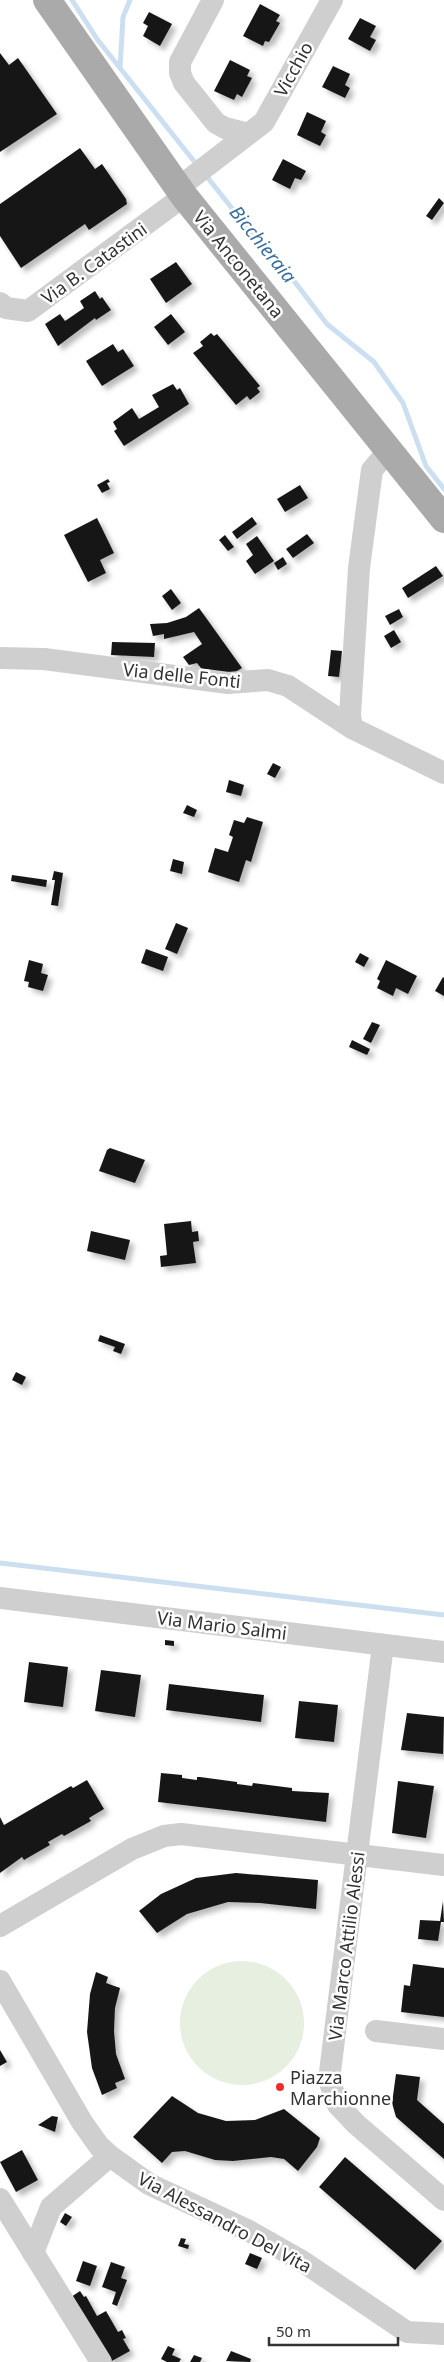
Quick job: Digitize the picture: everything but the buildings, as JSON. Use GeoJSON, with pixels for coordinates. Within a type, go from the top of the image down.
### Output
{"type":"FeatureCollection","features":[{"type":"Feature","properties":{"kind":"main road","name":"Via Anconetana"},"geometry":{"type":"LineString","coordinates":[[47,0],[184,189],[444,519]]}},
{"type":"Feature","properties":{"kind":"street"},"geometry":{"type":"LineString","coordinates":[[213,0],[180,62],[180,73],[184,83],[216,123],[225,128],[248,134]]}},
{"type":"Feature","properties":{"kind":"street","name":"Vicchio"},"geometry":{"type":"LineString","coordinates":[[184,189],[210,165],[264,122],[332,0]]}},
{"type":"Feature","properties":{"kind":"street","name":"Via B. Catastini"},"geometry":{"type":"LineString","coordinates":[[0,303],[6,308],[28,312],[184,189]]}},
{"type":"Feature","properties":{"kind":"street"},"geometry":{"type":"LineString","coordinates":[[352,728],[350,715],[359,568],[372,470],[390,450]]}},
{"type":"Feature","properties":{"kind":"street","name":"Via delle Fonti"},"geometry":{"type":"LineString","coordinates":[[0,658],[44,658],[228,683],[268,680],[288,686],[352,728],[444,773]]}},
{"type":"Feature","properties":{"kind":"street","name":"Via Mario Salmi"},"geometry":{"type":"LineString","coordinates":[[0,1598],[444,1652]]}},
{"type":"Feature","properties":{"kind":"street","name":"Via Marco Attilio Alessi"},"geometry":{"type":"LineString","coordinates":[[383,1645],[330,2080],[338,2105],[356,2124],[444,2200]]}},
{"type":"Feature","properties":{"kind":"street"},"geometry":{"type":"LineString","coordinates":[[0,1926],[132,1849],[164,1836],[181,1834],[444,1865]]}},
{"type":"Feature","properties":{"kind":"street","name":"Via Alessandro Del Vita"},"geometry":{"type":"LineString","coordinates":[[0,1981],[82,2122],[99,2146],[110,2156],[149,2184],[249,2231],[302,2261],[407,2332],[444,2334]]}},
{"type":"Feature","properties":{"kind":"street"},"geometry":{"type":"LineString","coordinates":[[376,2031],[444,2039]]}},
{"type":"Feature","properties":{"kind":"street"},"geometry":{"type":"LineString","coordinates":[[33,2253],[50,2207],[110,2156]]}},
{"type":"Feature","properties":{"kind":"street"},"geometry":{"type":"LineString","coordinates":[[0,2199],[100,2362]]}},
{"type":"Feature","properties":{"kind":"green space"},"geometry":{"type":"Polygon","coordinates":[[[242,1961],[266,1966],[286,1979],[299,1999],[304,2023],[299,2047],[286,2067],[266,2080],[242,2085],[218,2080],[198,2067],[185,2047],[180,2023],[185,1999],[198,1979],[218,1966],[242,1961]]]}},
{"type":"Feature","properties":{"kind":"waterway","name":"Bicchieraia"},"geometry":{"type":"LineString","coordinates":[[72,0],[97,39],[197,165]]}},
{"type":"Feature","properties":{"kind":"waterway"},"geometry":{"type":"LineString","coordinates":[[120,68],[123,17],[130,0]]}},
{"type":"Feature","properties":{"kind":"waterway","name":"Bicchieraia"},"geometry":{"type":"LineString","coordinates":[[204,173],[262,246],[291,277],[327,324],[374,362],[403,403],[426,466],[444,489]]}},
{"type":"Feature","properties":{"kind":"waterway"},"geometry":{"type":"LineString","coordinates":[[0,1563],[444,1615]]}},
{"type":"Feature","properties":{"kind":"place","name":"Piazza Marchionne"},"geometry":{"type":"Point","coordinates":[280,2087]}}]}
